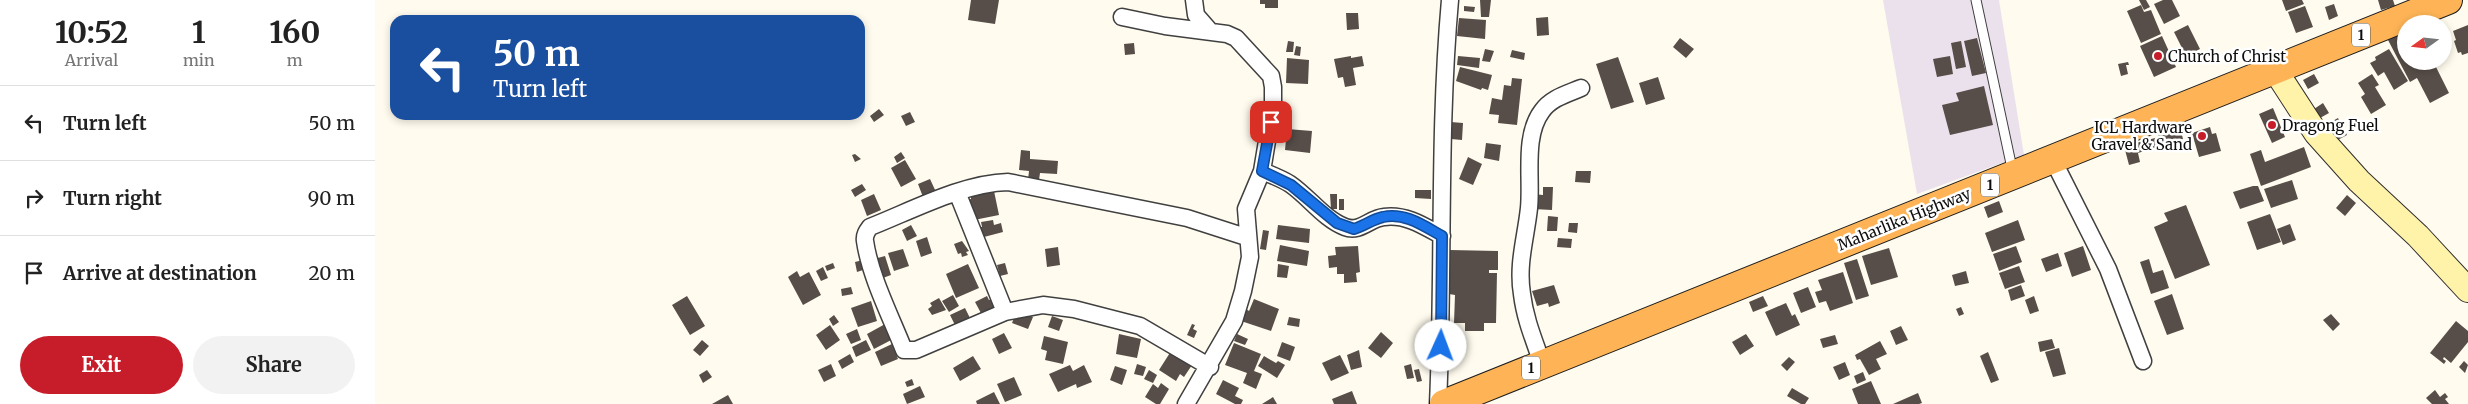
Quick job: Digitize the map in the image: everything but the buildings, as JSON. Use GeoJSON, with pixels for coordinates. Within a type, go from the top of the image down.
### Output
{"type":"FeatureCollection","features":[{"type":"Feature","properties":{"kind":"highway","name":"Maharlika Highway"},"geometry":{"type":"LineString","coordinates":[[1443,404],[2447,0]]}},
{"type":"Feature","properties":{"kind":"main road"},"geometry":{"type":"LineString","coordinates":[[2275,70],[2315,132],[2359,181],[2418,236],[2468,290]]}},
{"type":"Feature","properties":{"kind":"street"},"geometry":{"type":"LineString","coordinates":[[1194,0],[1196,15],[1210,31]]}},
{"type":"Feature","properties":{"kind":"street"},"geometry":{"type":"LineString","coordinates":[[1438,404],[1443,307],[1444,69],[1450,0]]}},
{"type":"Feature","properties":{"kind":"street"},"geometry":{"type":"LineString","coordinates":[[1122,17],[1165,26],[1227,34],[1236,38],[1271,76],[1273,87],[1273,105],[1262,171],[1245,209],[1249,257],[1243,291],[1234,321],[1210,366],[1186,404]]}},
{"type":"Feature","properties":{"kind":"street"},"geometry":{"type":"LineString","coordinates":[[1543,363],[1527,324],[1521,292],[1520,254],[1529,209],[1533,134],[1537,120],[1550,102],[1581,88]]}},
{"type":"Feature","properties":{"kind":"street"},"geometry":{"type":"LineString","coordinates":[[2053,160],[2104,261],[2143,361]]}},
{"type":"Feature","properties":{"kind":"street"},"geometry":{"type":"LineString","coordinates":[[1262,171],[1291,185],[1337,223],[1346,228],[1354,229],[1383,217],[1397,216],[1418,222],[1442,236]]}},
{"type":"Feature","properties":{"kind":"street"},"geometry":{"type":"LineString","coordinates":[[1210,366],[1140,326],[1092,313],[1043,305],[1005,312],[916,350],[904,350],[875,276],[865,241],[865,234],[870,227],[957,192],[991,183],[1008,182],[1187,218],[1246,237]]}},
{"type":"Feature","properties":{"kind":"street"},"geometry":{"type":"LineString","coordinates":[[957,192],[1005,312]]}},
{"type":"Feature","properties":{"kind":"lane"},"geometry":{"type":"LineString","coordinates":[[1976,0],[2014,175]]}},
{"type":"Feature","properties":{"kind":"shaded area"},"geometry":{"type":"Polygon","coordinates":[[[1883,0],[1999,0],[2024,155],[1917,194],[1883,0]]]}},
{"type":"Feature","properties":{"kind":"place","name":"Church of Christ"},"geometry":{"type":"Point","coordinates":[2158,56]}},
{"type":"Feature","properties":{"kind":"place","name":"Dragong Fuel"},"geometry":{"type":"Point","coordinates":[2272,125]}},
{"type":"Feature","properties":{"kind":"place","name":"ICL Hardware Gravel & Sand"},"geometry":{"type":"Point","coordinates":[2202,136]}},
{"type":"Feature","properties":{"kind":"route"},"geometry":{"type":"LineString","coordinates":[[1271,122],[1262,171],[1291,185],[1337,223],[1346,228],[1354,229],[1383,217],[1397,216],[1418,222],[1442,236],[1443,307],[1441,346]]}}]}
